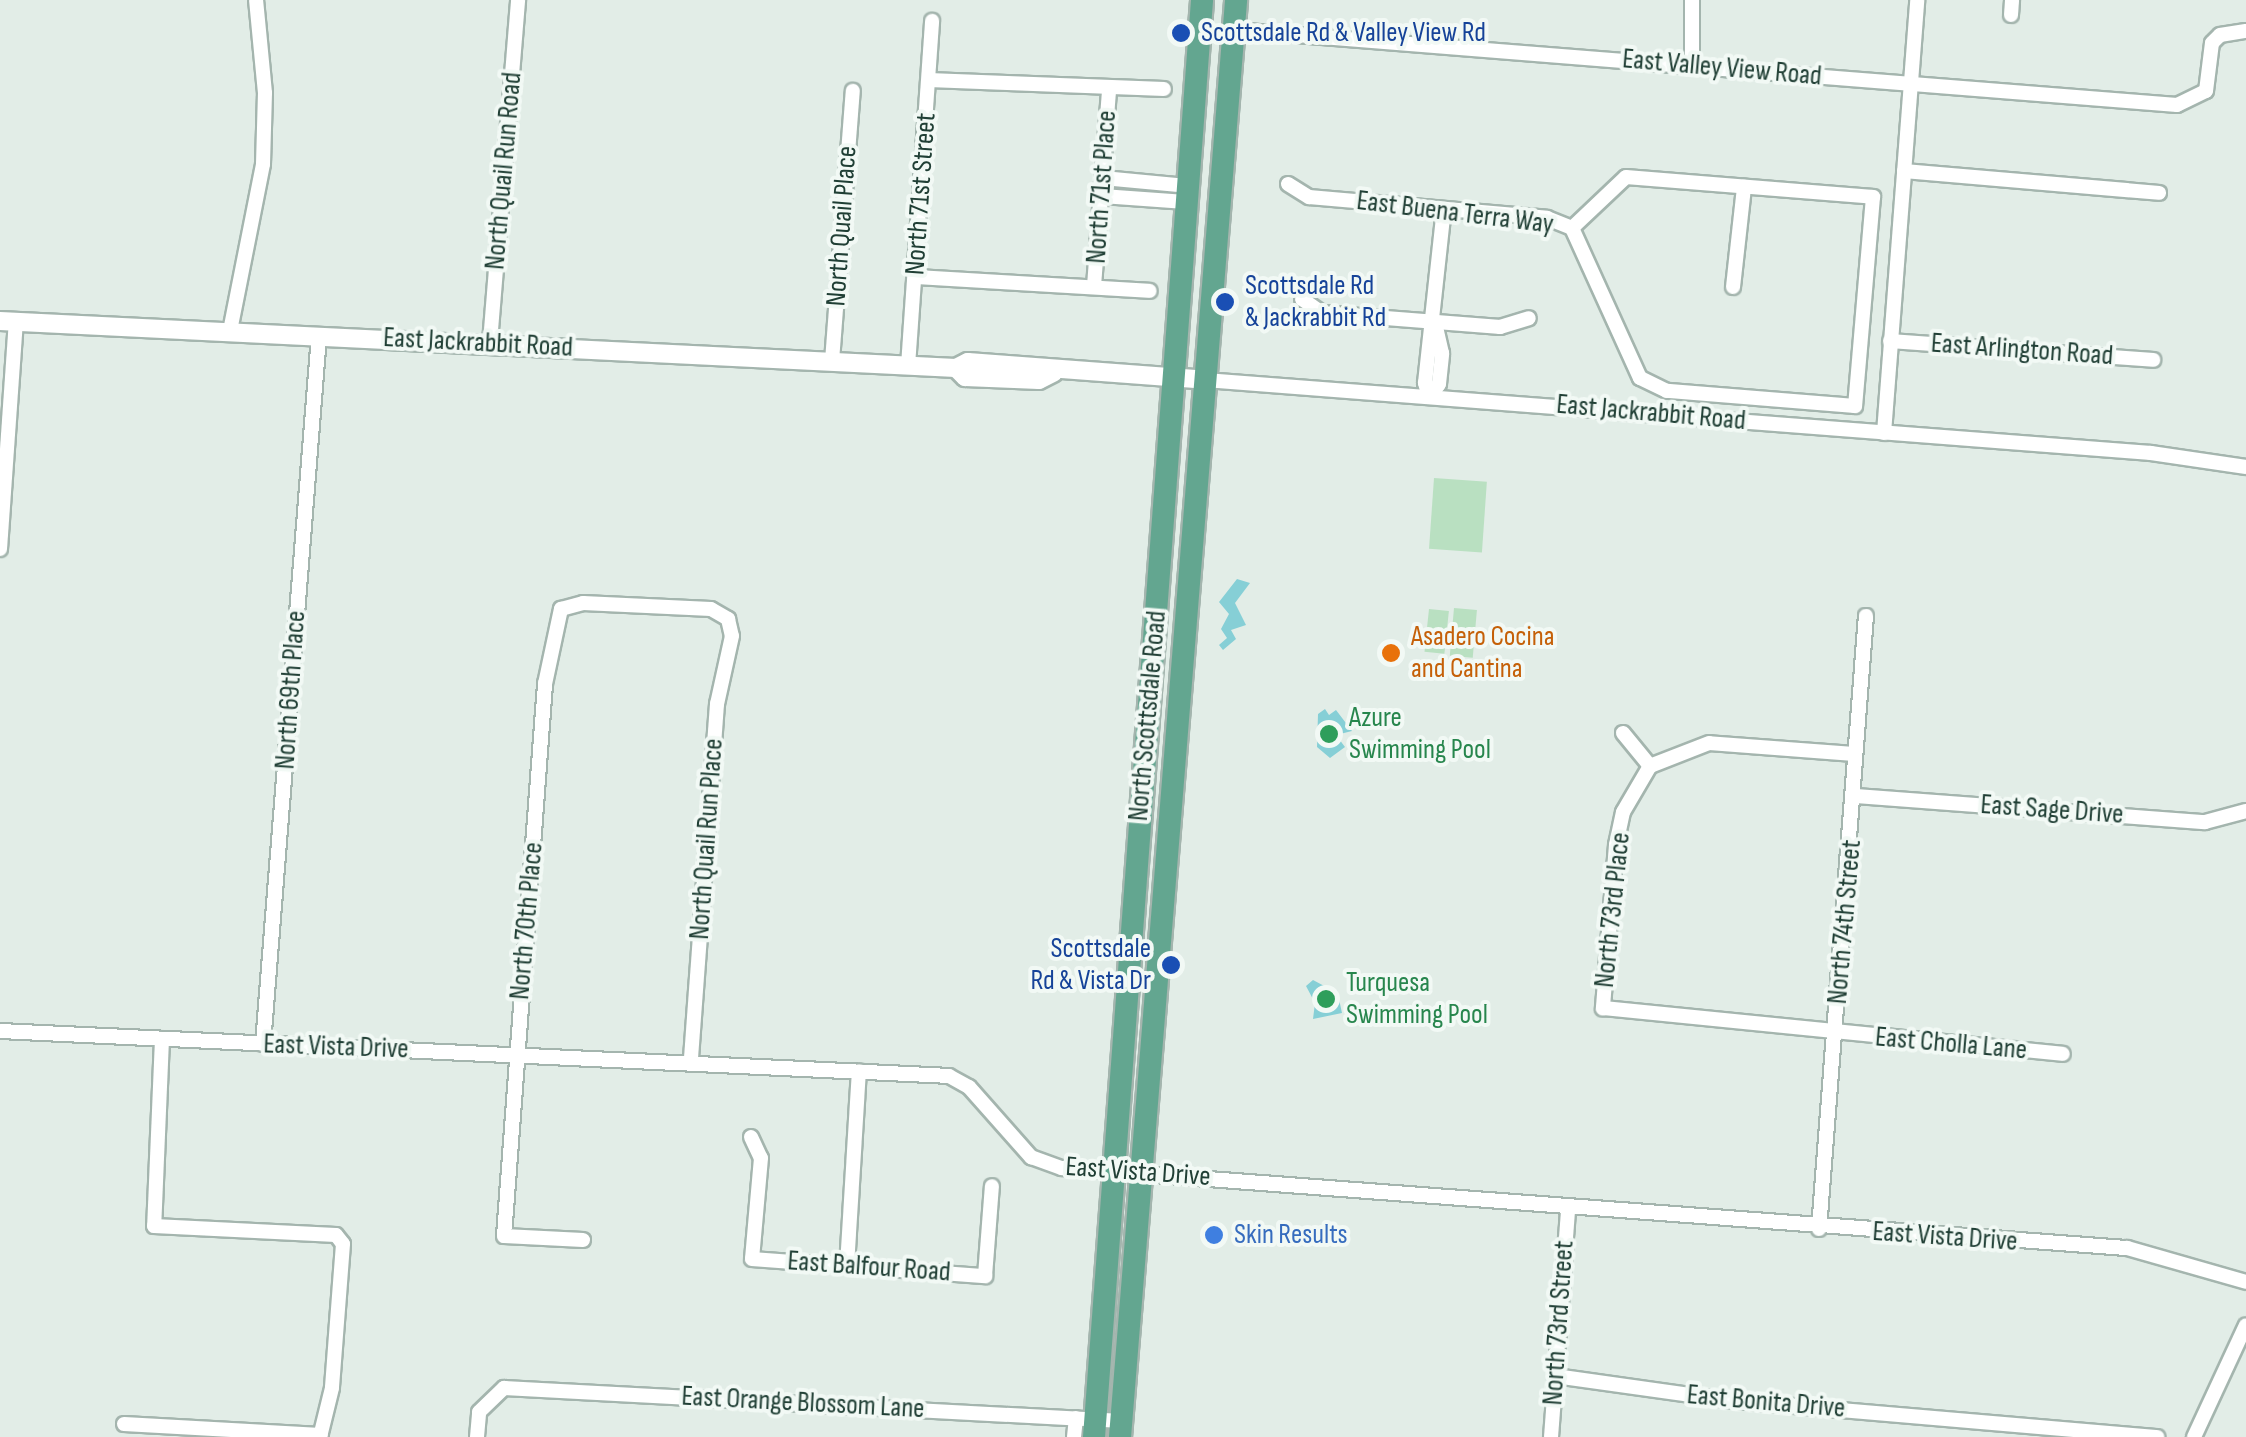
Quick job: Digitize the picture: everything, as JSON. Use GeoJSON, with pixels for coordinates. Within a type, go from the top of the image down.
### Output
{"type":"FeatureCollection","features":[{"type":"Feature","properties":{"kind":"main road","name":"North Scottsdale Road"},"geometry":{"type":"LineString","coordinates":[[1088,1425],[1202,0]]}},
{"type":"Feature","properties":{"kind":"main road","name":"North Scottsdale Road"},"geometry":{"type":"LineString","coordinates":[[1121,1429],[1236,0]]}},
{"type":"Feature","properties":{"kind":"main road"},"geometry":{"type":"LineString","coordinates":[[1149,658],[1183,661]]}},
{"type":"Feature","properties":{"kind":"main road"},"geometry":{"type":"LineString","coordinates":[[1143,744],[1176,750]]}},
{"type":"Feature","properties":{"kind":"street"},"geometry":{"type":"LineString","coordinates":[[230,331],[263,164],[265,93],[256,0]]}},
{"type":"Feature","properties":{"kind":"street","name":"North Quail Run Road"},"geometry":{"type":"LineString","coordinates":[[490,342],[518,0]]}},
{"type":"Feature","properties":{"kind":"street"},"geometry":{"type":"LineString","coordinates":[[1692,0],[1692,66]]}},
{"type":"Feature","properties":{"kind":"street"},"geometry":{"type":"LineString","coordinates":[[1884,433],[1917,0]]}},
{"type":"Feature","properties":{"kind":"street","name":"North 71st Street"},"geometry":{"type":"LineString","coordinates":[[908,366],[932,22]]}},
{"type":"Feature","properties":{"kind":"street","name":"East Valley View Road"},"geometry":{"type":"LineString","coordinates":[[1234,30],[2177,104],[2206,90],[2212,44],[2232,30],[2246,31]]}},
{"type":"Feature","properties":{"kind":"street"},"geometry":{"type":"LineString","coordinates":[[928,80],[1164,89]]}},
{"type":"Feature","properties":{"kind":"street","name":"North 71st Place"},"geometry":{"type":"LineString","coordinates":[[1094,286],[1109,89]]}},
{"type":"Feature","properties":{"kind":"street","name":"North Quail Place"},"geometry":{"type":"LineString","coordinates":[[832,361],[853,91]]}},
{"type":"Feature","properties":{"kind":"street"},"geometry":{"type":"LineString","coordinates":[[1904,170],[2159,193]]}},
{"type":"Feature","properties":{"kind":"street"},"geometry":{"type":"LineString","coordinates":[[1103,178],[1187,194]]}},
{"type":"Feature","properties":{"kind":"street","name":"East Buena Terra Way"},"geometry":{"type":"LineString","coordinates":[[1288,184],[1309,197],[1547,218],[1572,228],[1640,378],[1667,391],[1855,406],[1873,198],[1626,178],[1572,228]]}},
{"type":"Feature","properties":{"kind":"street"},"geometry":{"type":"LineString","coordinates":[[1733,287],[1744,187]]}},
{"type":"Feature","properties":{"kind":"street"},"geometry":{"type":"LineString","coordinates":[[1102,196],[1187,194]]}},
{"type":"Feature","properties":{"kind":"street"},"geometry":{"type":"LineString","coordinates":[[1429,397],[1439,384],[1442,353],[1435,322],[1444,210]]}},
{"type":"Feature","properties":{"kind":"street"},"geometry":{"type":"LineString","coordinates":[[916,277],[1150,291]]}},
{"type":"Feature","properties":{"kind":"street"},"geometry":{"type":"LineString","coordinates":[[1302,300],[1322,313],[1435,322],[1500,326],[1529,318]]}},
{"type":"Feature","properties":{"kind":"street"},"geometry":{"type":"LineString","coordinates":[[0,549],[8,321]]}},
{"type":"Feature","properties":{"kind":"street","name":"East Jackrabbit Road"},"geometry":{"type":"LineString","coordinates":[[8,321],[956,368],[965,377],[1039,380],[1054,373],[1205,380],[1884,433],[2246,467]]}},
{"type":"Feature","properties":{"kind":"street","name":"North 69th Place"},"geometry":{"type":"LineString","coordinates":[[264,1044],[319,336]]}},
{"type":"Feature","properties":{"kind":"street","name":"East Arlington Road"},"geometry":{"type":"LineString","coordinates":[[1890,340],[2153,360]]}},
{"type":"Feature","properties":{"kind":"street","name":"North Quail Run Place"},"geometry":{"type":"LineString","coordinates":[[561,608],[583,602],[711,609],[728,618],[732,636],[717,704],[690,1061]]}},
{"type":"Feature","properties":{"kind":"street","name":"North 70th Place"},"geometry":{"type":"LineString","coordinates":[[561,608],[545,684],[504,1236],[583,1240]]}},
{"type":"Feature","properties":{"kind":"street","name":"North 74th Street"},"geometry":{"type":"LineString","coordinates":[[1819,1229],[1856,796],[1854,754],[1866,616]]}},
{"type":"Feature","properties":{"kind":"street"},"geometry":{"type":"LineString","coordinates":[[1623,733],[1650,766],[1708,743],[1854,754]]}},
{"type":"Feature","properties":{"kind":"street","name":"North 73rd Place"},"geometry":{"type":"LineString","coordinates":[[1603,1008],[1623,812],[1650,766]]}},
{"type":"Feature","properties":{"kind":"street","name":"East Sage Drive"},"geometry":{"type":"LineString","coordinates":[[1856,796],[2205,822],[2246,811]]}},
{"type":"Feature","properties":{"kind":"street","name":"East Cholla Lane"},"geometry":{"type":"LineString","coordinates":[[1603,1008],[1837,1027],[1847,1035],[2063,1054]]}},
{"type":"Feature","properties":{"kind":"street","name":"East Vista Drive"},"geometry":{"type":"LineString","coordinates":[[0,1030],[950,1076],[978,1096],[1032,1156],[1062,1168],[1391,1188],[1568,1209],[2128,1248],[2246,1282]]}},
{"type":"Feature","properties":{"kind":"street"},"geometry":{"type":"LineString","coordinates":[[124,1424],[321,1436],[332,1388],[343,1244],[336,1235],[154,1226],[162,1039]]}},
{"type":"Feature","properties":{"kind":"street"},"geometry":{"type":"LineString","coordinates":[[846,1266],[859,1071]]}},
{"type":"Feature","properties":{"kind":"street","name":"East Balfour Road"},"geometry":{"type":"LineString","coordinates":[[751,1137],[761,1158],[752,1259],[986,1276],[992,1186]]}},
{"type":"Feature","properties":{"kind":"street","name":"North 73rd Street"},"geometry":{"type":"LineString","coordinates":[[1550,1437],[1568,1209]]}},
{"type":"Feature","properties":{"kind":"street"},"geometry":{"type":"LineString","coordinates":[[2194,1437],[2246,1325]]}},
{"type":"Feature","properties":{"kind":"street","name":"East Bonita Drive"},"geometry":{"type":"LineString","coordinates":[[1555,1376],[1725,1400],[2157,1437]]}},
{"type":"Feature","properties":{"kind":"street","name":"East Orange Blossom Lane"},"geometry":{"type":"LineString","coordinates":[[477,1437],[487,1399],[504,1388],[1121,1429]]}},
{"type":"Feature","properties":{"kind":"street"},"geometry":{"type":"LineString","coordinates":[[1074,1437],[1088,1425]]}},
{"type":"Feature","properties":{"kind":"green space"},"geometry":{"type":"Polygon","coordinates":[[[1434,478],[1487,482],[1482,553],[1429,549],[1434,478]]]}},
{"type":"Feature","properties":{"kind":"green space"},"geometry":{"type":"Polygon","coordinates":[[[1454,608],[1477,610],[1473,658],[1450,656],[1454,608]]]}},
{"type":"Feature","properties":{"kind":"green space"},"geometry":{"type":"Polygon","coordinates":[[[1429,609],[1449,611],[1444,654],[1425,652],[1429,609]]]}},
{"type":"Feature","properties":{"kind":"water"},"geometry":{"type":"Polygon","coordinates":[[[1237,579],[1250,583],[1235,603],[1246,625],[1231,630],[1236,639],[1223,650],[1219,645],[1227,638],[1221,629],[1229,614],[1219,602],[1237,579]]]}},
{"type":"Feature","properties":{"kind":"water","name":"Azure Swimming Pool"},"geometry":{"type":"Polygon","coordinates":[[[1325,709],[1329,715],[1336,710],[1352,731],[1336,735],[1345,747],[1330,758],[1317,747],[1318,714],[1325,709]]]}},
{"type":"Feature","properties":{"kind":"water","name":"Turquesa Swimming Pool"},"geometry":{"type":"Polygon","coordinates":[[[1313,980],[1328,988],[1328,997],[1337,990],[1342,1013],[1313,1019],[1315,1003],[1306,986],[1313,980]]]}},
{"type":"Feature","properties":{"kind":"place","name":"Scottsdale Rd & Valley View Rd"},"geometry":{"type":"Point","coordinates":[1181,33]}},
{"type":"Feature","properties":{"kind":"place","name":"Scottsdale Rd & Jackrabbit Rd"},"geometry":{"type":"Point","coordinates":[1225,302]}},
{"type":"Feature","properties":{"kind":"place","name":"Asadero Cocina and Cantina"},"geometry":{"type":"Point","coordinates":[1391,653]}},
{"type":"Feature","properties":{"kind":"place","name":"Azure Swimming Pool"},"geometry":{"type":"Point","coordinates":[1329,734]}},
{"type":"Feature","properties":{"kind":"place","name":"Scottsdale Rd & Vista Dr"},"geometry":{"type":"Point","coordinates":[1171,965]}},
{"type":"Feature","properties":{"kind":"place","name":"Turquesa Swimming Pool"},"geometry":{"type":"Point","coordinates":[1326,999]}},
{"type":"Feature","properties":{"kind":"place","name":"Skin Results"},"geometry":{"type":"Point","coordinates":[1214,1235]}}]}
